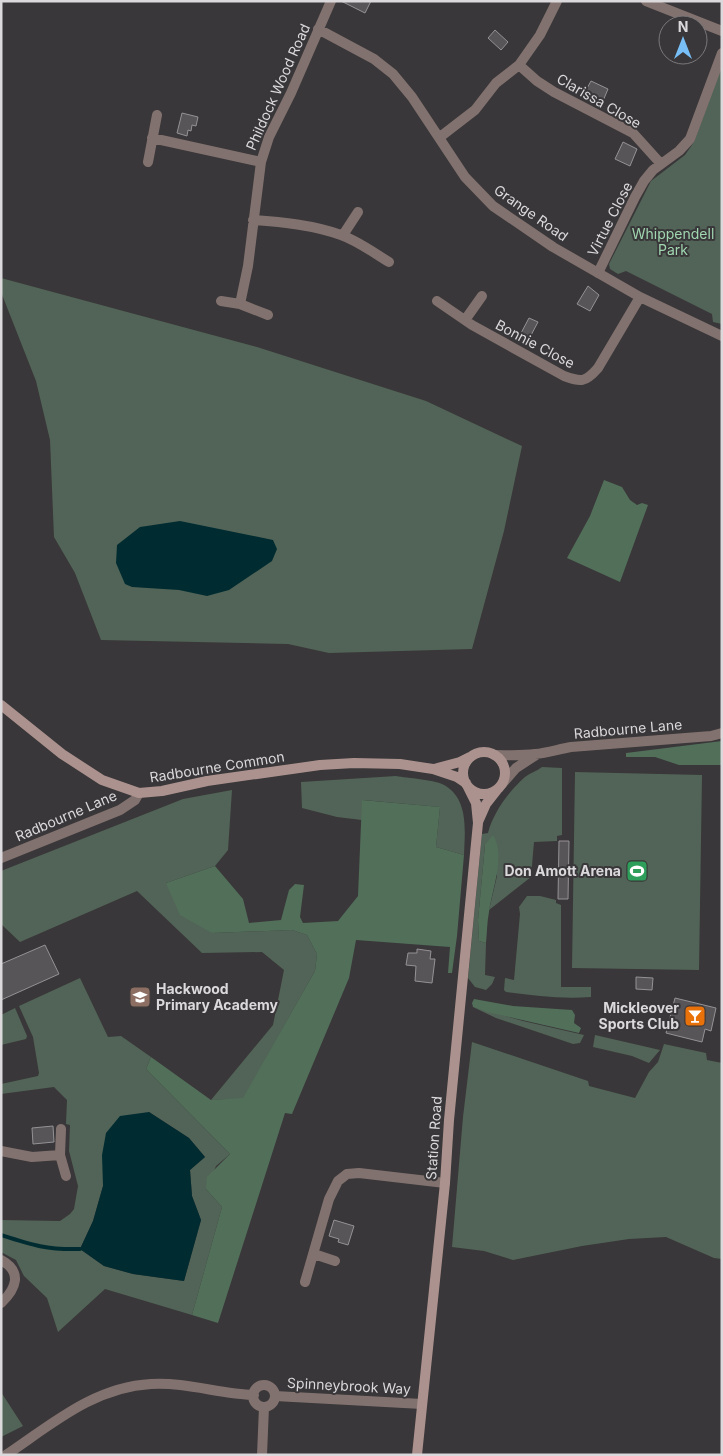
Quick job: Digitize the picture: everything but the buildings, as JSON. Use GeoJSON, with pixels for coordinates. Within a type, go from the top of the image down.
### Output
{"type":"FeatureCollection","features":[{"type":"Feature","properties":{"kind":"main road","name":"Radbourne Common"},"geometry":{"type":"LineString","coordinates":[[1,705],[62,754],[102,780],[138,794],[207,781],[320,765],[378,763],[433,769],[457,777],[467,784]]}},
{"type":"Feature","properties":{"kind":"main road"},"geometry":{"type":"LineString","coordinates":[[483,752],[494,754],[499,759],[505,771],[500,786],[485,794],[472,790],[467,784],[464,771],[472,756],[483,752]]}},
{"type":"Feature","properties":{"kind":"main road","name":"Radbourne Common"},"geometry":{"type":"LineString","coordinates":[[433,769],[460,762],[472,756]]}},
{"type":"Feature","properties":{"kind":"main road","name":"Station Road"},"geometry":{"type":"LineString","coordinates":[[418,1455],[445,1183],[448,1120],[478,823],[476,803],[467,784]]}},
{"type":"Feature","properties":{"kind":"main road","name":"Station Road"},"geometry":{"type":"LineString","coordinates":[[478,823],[486,804],[500,786]]}},
{"type":"Feature","properties":{"kind":"street","name":"Phildock Wood Road"},"geometry":{"type":"LineString","coordinates":[[240,304],[248,266],[260,162],[269,137],[291,93],[330,1]]}},
{"type":"Feature","properties":{"kind":"street"},"geometry":{"type":"LineString","coordinates":[[440,137],[475,110],[496,83],[519,65],[540,35],[557,1]]}},
{"type":"Feature","properties":{"kind":"street"},"geometry":{"type":"LineString","coordinates":[[646,1],[722,31]]}},
{"type":"Feature","properties":{"kind":"street","name":"Grange Road"},"geometry":{"type":"LineString","coordinates":[[318,30],[374,59],[394,74],[440,137],[465,177],[487,200],[553,247],[640,297],[722,336]]}},
{"type":"Feature","properties":{"kind":"street","name":"Virtue Close"},"geometry":{"type":"LineString","coordinates":[[598,273],[644,181],[690,139],[722,53]]}},
{"type":"Feature","properties":{"kind":"street","name":"Clarissa Close"},"geometry":{"type":"LineString","coordinates":[[519,65],[537,81],[554,92],[633,134],[661,164]]}},
{"type":"Feature","properties":{"kind":"street"},"geometry":{"type":"LineString","coordinates":[[148,162],[156,115]]}},
{"type":"Feature","properties":{"kind":"street"},"geometry":{"type":"LineString","coordinates":[[152,138],[260,162]]}},
{"type":"Feature","properties":{"kind":"street"},"geometry":{"type":"LineString","coordinates":[[343,235],[358,212]]}},
{"type":"Feature","properties":{"kind":"street"},"geometry":{"type":"LineString","coordinates":[[253,220],[276,221],[343,235],[389,262]]}},
{"type":"Feature","properties":{"kind":"street"},"geometry":{"type":"LineString","coordinates":[[465,320],[482,296]]}},
{"type":"Feature","properties":{"kind":"street","name":"Bonnie Close"},"geometry":{"type":"LineString","coordinates":[[437,301],[465,320],[564,376],[583,381],[598,368],[640,297]]}},
{"type":"Feature","properties":{"kind":"street"},"geometry":{"type":"LineString","coordinates":[[221,301],[240,304],[268,315]]}},
{"type":"Feature","properties":{"kind":"street","name":"Radbourne Lane"},"geometry":{"type":"LineString","coordinates":[[494,754],[514,756],[537,754],[571,747],[711,736],[722,733]]}},
{"type":"Feature","properties":{"kind":"street","name":"Radbourne Lane"},"geometry":{"type":"LineString","coordinates":[[500,786],[516,768],[537,754]]}},
{"type":"Feature","properties":{"kind":"street","name":"Radbourne Lane"},"geometry":{"type":"LineString","coordinates":[[1,858],[120,810],[135,800],[138,794]]}},
{"type":"Feature","properties":{"kind":"street"},"geometry":{"type":"LineString","coordinates":[[61,1128],[60,1155],[66,1176]]}},
{"type":"Feature","properties":{"kind":"street"},"geometry":{"type":"LineString","coordinates":[[1,1151],[32,1157],[60,1155]]}},
{"type":"Feature","properties":{"kind":"street"},"geometry":{"type":"LineString","coordinates":[[305,1282],[329,1199],[338,1181],[347,1174],[359,1173],[445,1183]]}},
{"type":"Feature","properties":{"kind":"street"},"geometry":{"type":"LineString","coordinates":[[314,1254],[335,1261]]}},
{"type":"Feature","properties":{"kind":"street"},"geometry":{"type":"LineString","coordinates":[[1,1260],[12,1267],[15,1272],[14,1286],[10,1295],[1,1303]]}},
{"type":"Feature","properties":{"kind":"street"},"geometry":{"type":"LineString","coordinates":[[6,1455],[96,1396],[128,1387],[152,1384],[170,1385],[232,1394],[254,1394]]}},
{"type":"Feature","properties":{"kind":"street"},"geometry":{"type":"LineString","coordinates":[[265,1385],[271,1388],[275,1396],[272,1404],[264,1407],[258,1404],[254,1394],[259,1387],[265,1385]]}},
{"type":"Feature","properties":{"kind":"street","name":"Spinneybrook Way"},"geometry":{"type":"LineString","coordinates":[[275,1396],[422,1404]]}},
{"type":"Feature","properties":{"kind":"street"},"geometry":{"type":"LineString","coordinates":[[262,1455],[264,1407]]}},
{"type":"Feature","properties":{"kind":"green space","name":"Whippendell Park"},"geometry":{"type":"Polygon","coordinates":[[[722,65],[722,324],[713,322],[712,314],[626,271],[618,274],[610,269],[609,264],[651,181],[685,155],[694,142],[722,65]]]}},
{"type":"Feature","properties":{"kind":"green space"},"geometry":{"type":"Polygon","coordinates":[[[1,278],[257,347],[426,401],[522,446],[504,531],[472,649],[329,653],[288,644],[101,640],[75,573],[54,537],[50,440],[36,381],[1,292],[1,278]]]}},
{"type":"Feature","properties":{"kind":"green space"},"geometry":{"type":"Polygon","coordinates":[[[604,480],[622,487],[630,500],[637,505],[642,503],[648,505],[620,582],[567,558],[590,516],[604,480]]]}},
{"type":"Feature","properties":{"kind":"green space"},"geometry":{"type":"Polygon","coordinates":[[[722,741],[722,765],[679,765],[655,757],[626,757],[626,753],[722,741]]]}},
{"type":"Feature","properties":{"kind":"green space"},"geometry":{"type":"Polygon","coordinates":[[[542,767],[562,768],[562,835],[557,836],[557,841],[534,842],[531,877],[489,910],[497,876],[485,845],[478,920],[479,941],[486,943],[485,975],[495,977],[492,984],[486,990],[475,987],[468,978],[482,834],[488,833],[498,810],[513,789],[525,777],[542,767]]]}},
{"type":"Feature","properties":{"kind":"green space","name":"Don Amott Arena"},"geometry":{"type":"Polygon","coordinates":[[[575,772],[702,775],[699,970],[572,968],[575,772]]]}},
{"type":"Feature","properties":{"kind":"green space"},"geometry":{"type":"Polygon","coordinates":[[[396,776],[427,780],[442,784],[451,790],[461,806],[465,825],[464,855],[436,847],[440,807],[363,800],[362,820],[337,817],[302,808],[301,782],[396,776]]]}},
{"type":"Feature","properties":{"kind":"green space"},"geometry":{"type":"Polygon","coordinates":[[[232,790],[228,850],[215,866],[166,883],[212,933],[292,930],[307,935],[317,954],[315,971],[243,1099],[211,1100],[273,1025],[284,970],[262,952],[202,953],[137,891],[20,942],[1,924],[1,871],[183,799],[232,790]]]}},
{"type":"Feature","properties":{"kind":"green space"},"geometry":{"type":"Polygon","coordinates":[[[362,800],[440,807],[436,847],[464,855],[452,973],[448,973],[450,947],[356,940],[349,978],[292,1114],[285,1113],[218,1323],[192,1315],[222,1207],[206,1189],[207,1177],[230,1154],[146,1069],[151,1057],[211,1100],[243,1098],[315,971],[317,954],[307,935],[292,930],[212,933],[180,915],[166,883],[215,866],[243,899],[249,923],[281,920],[289,890],[295,884],[304,885],[300,917],[303,923],[338,921],[358,896],[362,800]]]}},
{"type":"Feature","properties":{"kind":"green space"},"geometry":{"type":"Polygon","coordinates":[[[493,835],[497,843],[498,863],[488,916],[486,943],[479,941],[478,920],[485,845],[493,835]]]}},
{"type":"Feature","properties":{"kind":"green space"},"geometry":{"type":"Polygon","coordinates":[[[527,896],[540,896],[556,900],[556,903],[561,905],[561,987],[591,987],[591,997],[549,997],[506,992],[504,990],[505,978],[514,980],[519,907],[527,896]]]}},
{"type":"Feature","properties":{"kind":"green space"},"geometry":{"type":"Polygon","coordinates":[[[80,978],[108,1037],[121,1036],[151,1057],[146,1069],[230,1154],[216,1166],[206,1189],[222,1207],[192,1315],[105,1289],[58,1332],[47,1298],[24,1276],[16,1260],[1,1252],[1,1220],[60,1221],[74,1209],[78,1186],[69,1151],[70,1125],[66,1124],[67,1100],[54,1087],[1,1094],[1,1084],[38,1076],[39,1073],[33,1037],[19,1006],[80,978]],[[149,1112],[103,1186],[93,1221],[80,1249],[104,1266],[133,1274],[184,1281],[201,1220],[192,1196],[190,1170],[205,1157],[189,1138],[149,1112]]]}},
{"type":"Feature","properties":{"kind":"green space"},"geometry":{"type":"Polygon","coordinates":[[[474,999],[513,1006],[572,1010],[575,1015],[574,1023],[581,1028],[579,1033],[487,1012],[473,1007],[474,999]]]}},
{"type":"Feature","properties":{"kind":"green space"},"geometry":{"type":"Polygon","coordinates":[[[473,1007],[584,1035],[580,1043],[573,1044],[496,1018],[473,1007]]]}},
{"type":"Feature","properties":{"kind":"green space"},"geometry":{"type":"Polygon","coordinates":[[[15,1008],[27,1036],[26,1039],[1,1045],[1,1015],[15,1008]]]}},
{"type":"Feature","properties":{"kind":"green space"},"geometry":{"type":"Polygon","coordinates":[[[595,1035],[660,1050],[649,1063],[632,1056],[593,1047],[595,1035]]]}},
{"type":"Feature","properties":{"kind":"green space"},"geometry":{"type":"Polygon","coordinates":[[[472,1042],[588,1081],[589,1086],[635,1098],[649,1072],[658,1062],[664,1044],[706,1053],[707,1060],[722,1063],[722,1259],[714,1258],[666,1237],[629,1239],[582,1246],[513,1260],[484,1251],[452,1247],[463,1117],[472,1042]]]}},
{"type":"Feature","properties":{"kind":"green space"},"geometry":{"type":"Polygon","coordinates":[[[1,1392],[23,1426],[1,1437],[1,1392]]]}},
{"type":"Feature","properties":{"kind":"water"},"geometry":{"type":"Polygon","coordinates":[[[180,521],[273,540],[277,549],[272,561],[229,590],[207,596],[179,590],[132,587],[125,584],[116,563],[117,545],[140,527],[180,521]]]}},
{"type":"Feature","properties":{"kind":"water"},"geometry":{"type":"Polygon","coordinates":[[[149,1112],[189,1138],[205,1157],[190,1170],[192,1196],[201,1220],[184,1281],[133,1274],[104,1266],[80,1249],[93,1221],[103,1186],[102,1155],[106,1133],[120,1116],[149,1112]]]}},
{"type":"Feature","properties":{"kind":"waterway"},"geometry":{"type":"LineString","coordinates":[[1,1235],[40,1246],[58,1249],[80,1249]]}},
{"type":"Feature","properties":{"kind":"place","name":"Don Amott Arena"},"geometry":{"type":"Point","coordinates":[637,871]}},
{"type":"Feature","properties":{"kind":"place","name":"Hackwood Primary Academy"},"geometry":{"type":"Point","coordinates":[140,997]}},
{"type":"Feature","properties":{"kind":"place","name":"Mickleover Sports Club"},"geometry":{"type":"Point","coordinates":[695,1016]}}]}
